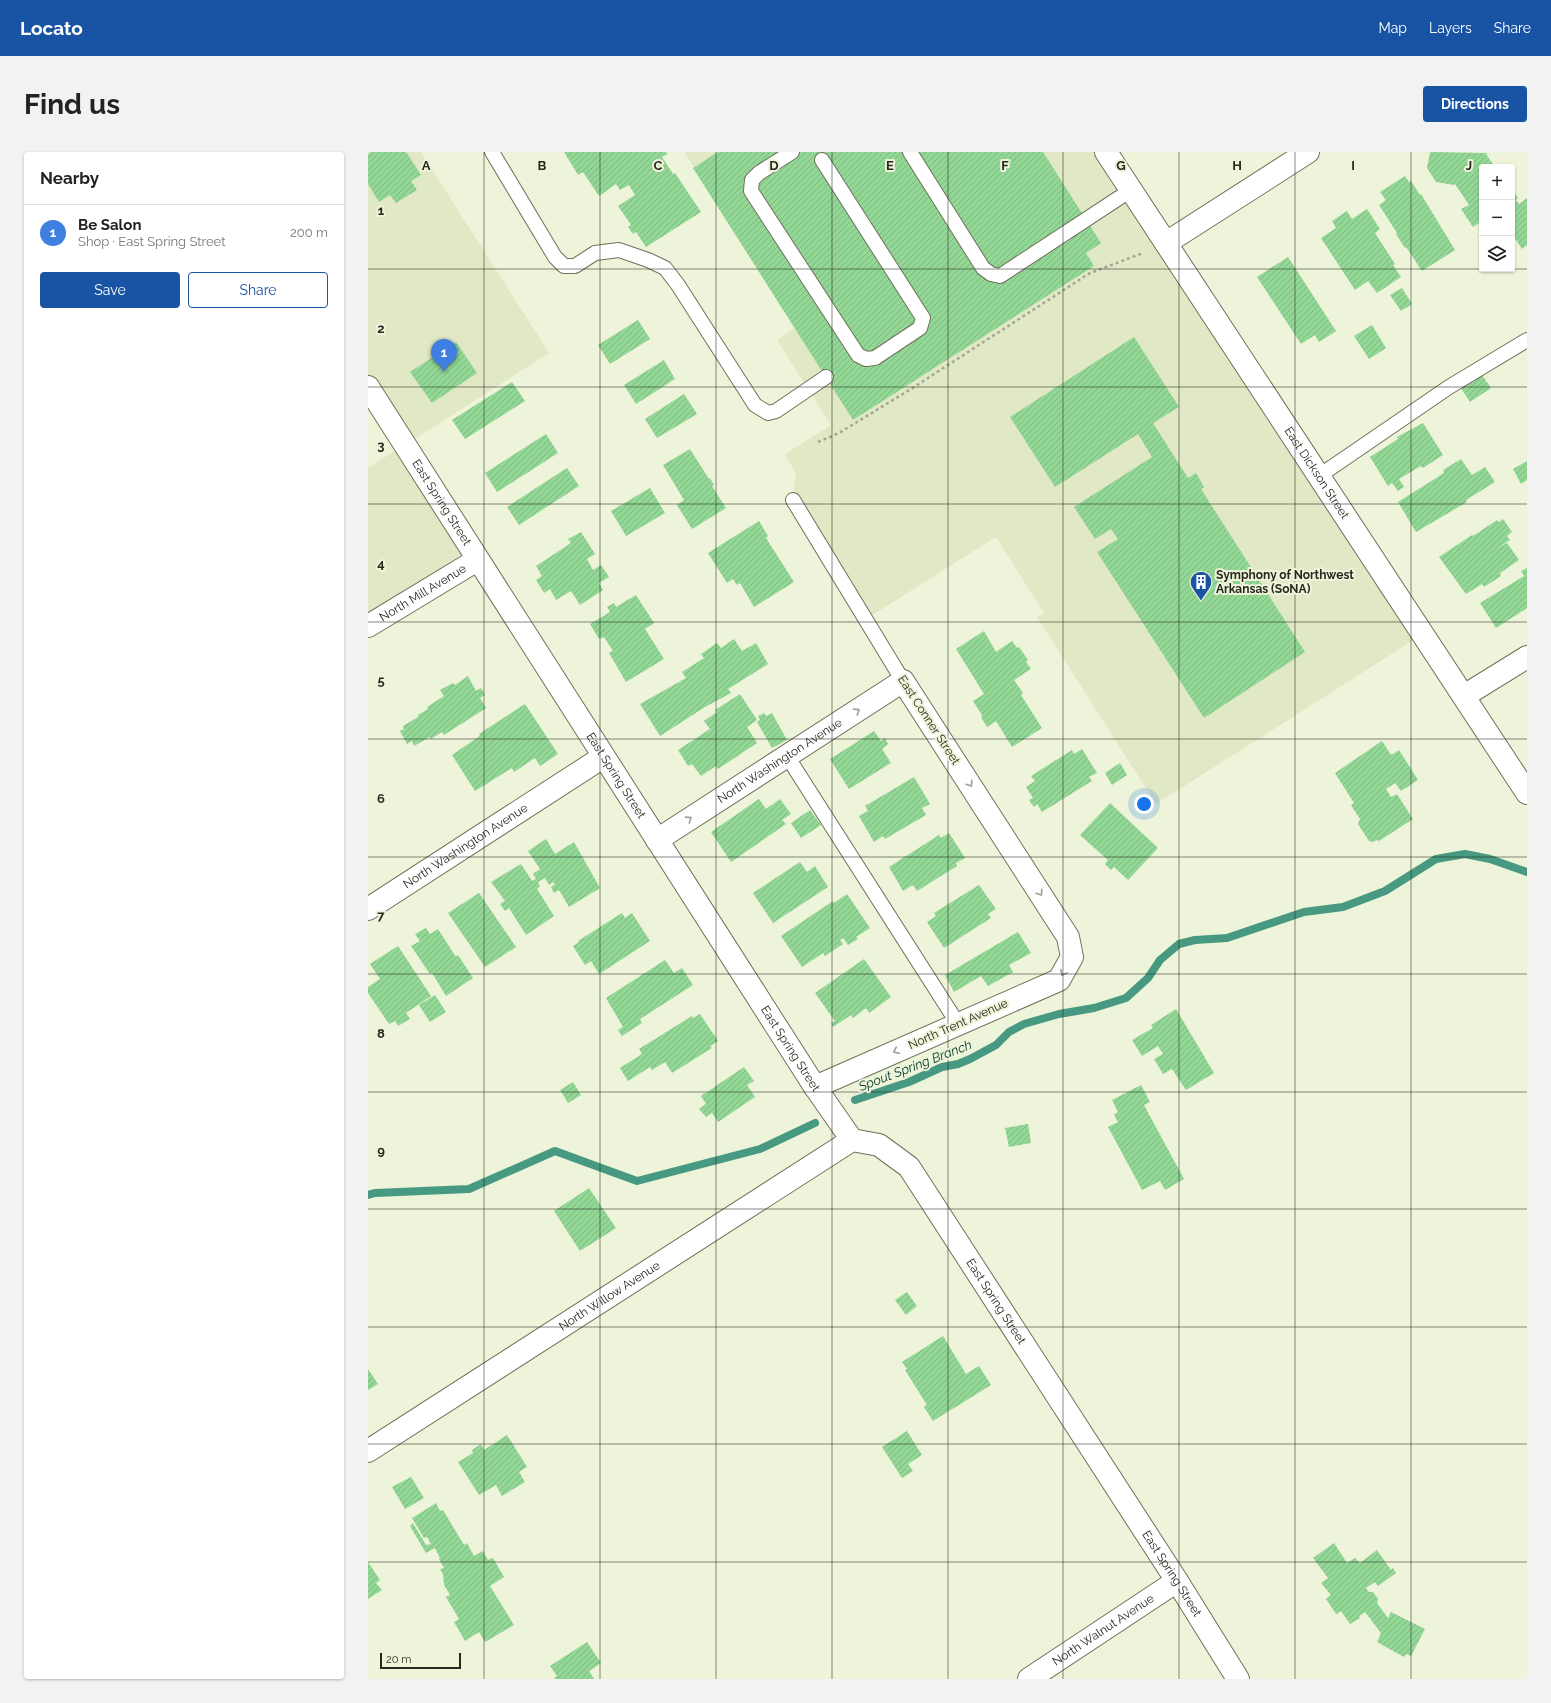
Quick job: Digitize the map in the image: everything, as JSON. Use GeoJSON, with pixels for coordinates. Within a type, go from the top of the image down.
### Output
{"type":"FeatureCollection","features":[{"type":"Feature","properties":{"kind":"street","name":"East Dickson Street"},"geometry":{"type":"LineString","coordinates":[[1106,152],[1527,794]]}},
{"type":"Feature","properties":{"kind":"street"},"geometry":{"type":"LineString","coordinates":[[1166,243],[1308,152]]}},
{"type":"Feature","properties":{"kind":"street","name":"East Spring Street"},"geometry":{"type":"LineString","coordinates":[[368,387],[815,1087],[852,1140],[879,1145],[909,1167],[1178,1581],[1238,1679]]}},
{"type":"Feature","properties":{"kind":"street","name":"North Mill Avenue"},"geometry":{"type":"LineString","coordinates":[[368,626],[478,560]]}},
{"type":"Feature","properties":{"kind":"street"},"geometry":{"type":"LineString","coordinates":[[1464,696],[1527,656]]}},
{"type":"Feature","properties":{"kind":"street","name":"North Washington Avenue"},"geometry":{"type":"LineString","coordinates":[[656,840],[903,681]]}},
{"type":"Feature","properties":{"kind":"street","name":"East Conner Street"},"geometry":{"type":"LineString","coordinates":[[903,681],[1068,937]]}},
{"type":"Feature","properties":{"kind":"street","name":"North Washington Avenue"},"geometry":{"type":"LineString","coordinates":[[368,909],[603,757]]}},
{"type":"Feature","properties":{"kind":"street","name":"North Trent Avenue"},"geometry":{"type":"LineString","coordinates":[[815,1087],[1059,980],[1072,957],[1068,937]]}},
{"type":"Feature","properties":{"kind":"street","name":"North Willow Avenue"},"geometry":{"type":"LineString","coordinates":[[368,1451],[852,1140]]}},
{"type":"Feature","properties":{"kind":"street","name":"North Walnut Avenue"},"geometry":{"type":"LineString","coordinates":[[1028,1679],[1178,1581]]}},
{"type":"Feature","properties":{"kind":"lane"},"geometry":{"type":"LineString","coordinates":[[492,152],[555,257],[564,266],[575,266],[595,253],[619,250],[648,260],[665,268],[678,285],[755,405],[768,413],[776,411],[826,377]]}},
{"type":"Feature","properties":{"kind":"lane"},"geometry":{"type":"LineString","coordinates":[[792,152],[752,180],[751,191],[858,355],[866,358],[875,358],[920,328],[923,318],[822,160]]}},
{"type":"Feature","properties":{"kind":"lane"},"geometry":{"type":"LineString","coordinates":[[910,152],[983,268],[991,274],[1000,276],[1131,190]]}},
{"type":"Feature","properties":{"kind":"lane"},"geometry":{"type":"LineString","coordinates":[[1319,476],[1449,387],[1527,340]]}},
{"type":"Feature","properties":{"kind":"lane","name":"East Conner Street"},"geometry":{"type":"LineString","coordinates":[[793,500],[903,681]]}},
{"type":"Feature","properties":{"kind":"lane"},"geometry":{"type":"LineString","coordinates":[[787,756],[958,1024]]}},
{"type":"Feature","properties":{"kind":"path"},"geometry":{"type":"LineString","coordinates":[[818,442],[839,433],[911,389],[1090,273],[1124,261],[1166,243]]}},
{"type":"Feature","properties":{"kind":"shaded area"},"geometry":{"type":"Polygon","coordinates":[[[368,152],[421,152],[549,353],[405,445],[477,560],[368,626],[368,468],[404,445],[368,387],[368,152]]]}},
{"type":"Feature","properties":{"kind":"shaded area"},"geometry":{"type":"Polygon","coordinates":[[[1106,152],[1423,634],[1156,804],[1037,617],[1044,613],[996,537],[866,619],[793,500],[796,474],[785,454],[831,425],[777,340],[796,327],[685,153],[1106,152]]]}},
{"type":"Feature","properties":{"kind":"building"},"geometry":{"type":"Polygon","coordinates":[[[368,152],[406,152],[421,175],[411,181],[417,190],[396,203],[390,195],[379,202],[368,184],[368,152]]]}},
{"type":"Feature","properties":{"kind":"building"},"geometry":{"type":"Polygon","coordinates":[[[564,152],[666,152],[667,154],[662,157],[673,174],[675,173],[701,212],[646,247],[636,232],[633,234],[628,227],[631,225],[618,206],[635,195],[629,185],[620,190],[616,184],[599,196],[583,172],[578,175],[564,152]]]}},
{"type":"Feature","properties":{"kind":"building"},"geometry":{"type":"Polygon","coordinates":[[[718,152],[1043,152],[1101,243],[1086,253],[1094,266],[853,420],[693,168],[718,152]]]}},
{"type":"Feature","properties":{"kind":"building"},"geometry":{"type":"Polygon","coordinates":[[[1430,152],[1488,153],[1486,154],[1493,164],[1479,164],[1479,223],[1473,227],[1461,209],[1469,205],[1455,184],[1436,182],[1427,168],[1430,152]]]}},
{"type":"Feature","properties":{"kind":"building"},"geometry":{"type":"Polygon","coordinates":[[[1405,176],[1409,182],[1411,181],[1420,195],[1421,194],[1455,250],[1422,271],[1406,247],[1405,248],[1379,205],[1386,200],[1380,192],[1405,176]]]}},
{"type":"Feature","properties":{"kind":"building"},"geometry":{"type":"Polygon","coordinates":[[[1515,194],[1518,198],[1516,200],[1519,204],[1527,198],[1527,245],[1522,249],[1515,238],[1515,194]]]}},
{"type":"Feature","properties":{"kind":"building"},"geometry":{"type":"Polygon","coordinates":[[[1367,209],[1380,229],[1375,233],[1395,264],[1393,265],[1401,277],[1377,293],[1368,281],[1355,290],[1321,238],[1336,228],[1332,221],[1347,211],[1352,219],[1367,209]]]}},
{"type":"Feature","properties":{"kind":"building"},"geometry":{"type":"Polygon","coordinates":[[[1288,257],[1336,331],[1319,342],[1315,335],[1301,344],[1257,277],[1288,257]]]}},
{"type":"Feature","properties":{"kind":"building"},"geometry":{"type":"Polygon","coordinates":[[[1402,288],[1412,304],[1401,311],[1390,295],[1402,288]]]}},
{"type":"Feature","properties":{"kind":"building"},"geometry":{"type":"Polygon","coordinates":[[[638,320],[650,339],[610,364],[598,345],[638,320]]]}},
{"type":"Feature","properties":{"kind":"building"},"geometry":{"type":"Polygon","coordinates":[[[1372,325],[1386,348],[1369,359],[1354,336],[1372,325]]]}},
{"type":"Feature","properties":{"kind":"building","name":"Symphony of Northwest Arkansas (SoNA)"},"geometry":{"type":"Polygon","coordinates":[[[1134,337],[1179,407],[1153,423],[1188,478],[1196,473],[1204,487],[1201,489],[1305,652],[1204,718],[1097,552],[1118,539],[1111,529],[1095,539],[1074,507],[1152,457],[1138,434],[1055,487],[1010,417],[1134,337]]]}},
{"type":"Feature","properties":{"kind":"building"},"geometry":{"type":"Polygon","coordinates":[[[456,342],[477,373],[432,403],[410,372],[456,342]]]}},
{"type":"Feature","properties":{"kind":"building"},"geometry":{"type":"Polygon","coordinates":[[[664,360],[675,379],[636,404],[624,385],[664,360]]]}},
{"type":"Feature","properties":{"kind":"building"},"geometry":{"type":"Polygon","coordinates":[[[1482,375],[1491,388],[1470,402],[1461,388],[1482,375]]]}},
{"type":"Feature","properties":{"kind":"building"},"geometry":{"type":"Polygon","coordinates":[[[512,382],[525,401],[465,439],[452,420],[512,382]]]}},
{"type":"Feature","properties":{"kind":"building"},"geometry":{"type":"Polygon","coordinates":[[[684,394],[697,414],[657,438],[645,419],[684,394]]]}},
{"type":"Feature","properties":{"kind":"building"},"geometry":{"type":"Polygon","coordinates":[[[1423,423],[1443,455],[1423,468],[1421,466],[1399,479],[1404,487],[1398,491],[1392,483],[1388,486],[1370,457],[1398,439],[1397,437],[1423,423]]]}},
{"type":"Feature","properties":{"kind":"building"},"geometry":{"type":"Polygon","coordinates":[[[546,434],[558,453],[497,492],[485,473],[546,434]]]}},
{"type":"Feature","properties":{"kind":"building"},"geometry":{"type":"Polygon","coordinates":[[[690,449],[709,479],[710,478],[714,485],[712,486],[726,508],[692,529],[677,505],[684,500],[663,465],[690,449]]]}},
{"type":"Feature","properties":{"kind":"building"},"geometry":{"type":"Polygon","coordinates":[[[1461,459],[1472,475],[1485,467],[1495,482],[1466,500],[1467,502],[1416,532],[1398,502],[1444,473],[1443,470],[1461,459]]]}},
{"type":"Feature","properties":{"kind":"building"},"geometry":{"type":"Polygon","coordinates":[[[1527,461],[1527,480],[1521,484],[1513,469],[1527,461]]]}},
{"type":"Feature","properties":{"kind":"building"},"geometry":{"type":"Polygon","coordinates":[[[567,468],[579,486],[519,525],[507,507],[567,468]]]}},
{"type":"Feature","properties":{"kind":"building"},"geometry":{"type":"Polygon","coordinates":[[[650,488],[665,513],[626,536],[611,511],[650,488]]]}},
{"type":"Feature","properties":{"kind":"building"},"geometry":{"type":"Polygon","coordinates":[[[1503,519],[1512,532],[1507,536],[1510,540],[1496,549],[1507,543],[1519,560],[1500,573],[1501,576],[1484,587],[1482,584],[1466,594],[1439,557],[1497,520],[1499,522],[1503,519]]]}},
{"type":"Feature","properties":{"kind":"building"},"geometry":{"type":"Polygon","coordinates":[[[759,521],[768,536],[766,538],[794,582],[754,607],[740,583],[737,585],[733,579],[727,583],[708,553],[759,521]]]}},
{"type":"Feature","properties":{"kind":"building"},"geometry":{"type":"Polygon","coordinates":[[[581,532],[595,554],[587,559],[593,570],[601,565],[609,577],[599,583],[603,590],[580,605],[571,591],[556,600],[550,589],[544,593],[536,580],[542,576],[536,566],[571,543],[568,539],[581,532]]]}},
{"type":"Feature","properties":{"kind":"building"},"geometry":{"type":"Polygon","coordinates":[[[1527,568],[1527,608],[1496,628],[1480,603],[1524,576],[1521,571],[1527,568]]]}},
{"type":"Feature","properties":{"kind":"building"},"geometry":{"type":"Polygon","coordinates":[[[636,595],[654,623],[645,629],[664,659],[626,682],[609,653],[613,651],[604,637],[599,639],[590,624],[610,612],[607,607],[614,603],[616,607],[636,595]]]}},
{"type":"Feature","properties":{"kind":"building"},"geometry":{"type":"Polygon","coordinates":[[[984,631],[996,652],[1012,641],[1017,648],[1019,647],[1028,660],[1026,662],[1031,669],[1014,680],[1023,693],[1021,695],[1042,728],[1012,747],[996,721],[987,727],[981,717],[982,715],[973,701],[984,694],[956,649],[984,631]]]}},
{"type":"Feature","properties":{"kind":"building"},"geometry":{"type":"Polygon","coordinates":[[[734,639],[742,651],[756,643],[768,664],[728,689],[731,693],[705,707],[660,736],[640,704],[686,678],[682,672],[704,658],[701,654],[717,643],[721,648],[734,639]]]}},
{"type":"Feature","properties":{"kind":"building"},"geometry":{"type":"Polygon","coordinates":[[[468,676],[476,691],[481,688],[485,695],[480,698],[486,708],[444,735],[442,732],[431,739],[430,737],[414,746],[412,741],[407,744],[400,731],[404,729],[403,726],[418,717],[418,715],[428,709],[427,707],[444,696],[440,690],[453,683],[455,685],[468,676]]]}},
{"type":"Feature","properties":{"kind":"building"},"geometry":{"type":"Polygon","coordinates":[[[740,694],[757,720],[747,727],[757,743],[718,769],[716,766],[701,776],[692,764],[688,766],[678,750],[710,729],[704,721],[717,712],[715,710],[740,694]]]}},
{"type":"Feature","properties":{"kind":"building"},"geometry":{"type":"Polygon","coordinates":[[[525,704],[558,754],[540,766],[535,758],[514,772],[512,768],[475,791],[452,755],[480,736],[479,734],[525,704]]]}},
{"type":"Feature","properties":{"kind":"building"},"geometry":{"type":"Polygon","coordinates":[[[764,713],[766,716],[772,713],[787,740],[772,748],[757,722],[760,720],[758,716],[764,713]]]}},
{"type":"Feature","properties":{"kind":"building"},"geometry":{"type":"Polygon","coordinates":[[[874,731],[881,741],[885,738],[888,744],[882,749],[891,763],[849,789],[830,759],[874,731]]]}},
{"type":"Feature","properties":{"kind":"building"},"geometry":{"type":"Polygon","coordinates":[[[1382,741],[1391,755],[1399,750],[1418,780],[1401,791],[1395,783],[1386,789],[1391,797],[1397,794],[1413,819],[1379,841],[1377,840],[1373,842],[1369,841],[1358,824],[1360,819],[1351,805],[1354,803],[1335,773],[1382,741]]]}},
{"type":"Feature","properties":{"kind":"building"},"geometry":{"type":"Polygon","coordinates":[[[1082,749],[1097,773],[1089,777],[1092,781],[1042,812],[1037,804],[1034,807],[1029,800],[1033,798],[1026,787],[1035,781],[1031,776],[1072,750],[1074,754],[1082,749]]]}},
{"type":"Feature","properties":{"kind":"building"},"geometry":{"type":"Polygon","coordinates":[[[1120,763],[1127,775],[1112,785],[1105,773],[1120,763]]]}},
{"type":"Feature","properties":{"kind":"building"},"geometry":{"type":"Polygon","coordinates":[[[914,777],[930,804],[922,808],[926,815],[885,839],[883,836],[874,842],[859,816],[868,811],[865,806],[914,777]]]}},
{"type":"Feature","properties":{"kind":"building"},"geometry":{"type":"Polygon","coordinates":[[[759,799],[766,809],[780,799],[791,814],[782,820],[786,824],[731,862],[711,832],[759,799]]]}},
{"type":"Feature","properties":{"kind":"building"},"geometry":{"type":"Polygon","coordinates":[[[1110,803],[1158,848],[1128,880],[1114,867],[1111,870],[1105,864],[1108,860],[1080,835],[1110,803]]]}},
{"type":"Feature","properties":{"kind":"building"},"geometry":{"type":"Polygon","coordinates":[[[810,810],[821,825],[801,838],[791,823],[810,810]]]}},
{"type":"Feature","properties":{"kind":"building"},"geometry":{"type":"Polygon","coordinates":[[[949,833],[965,858],[956,863],[957,866],[917,891],[913,885],[903,891],[889,867],[939,835],[941,838],[949,833]]]}},
{"type":"Feature","properties":{"kind":"building"},"geometry":{"type":"Polygon","coordinates":[[[546,839],[555,854],[574,842],[600,888],[569,907],[559,890],[554,893],[551,887],[555,884],[553,882],[549,885],[545,878],[538,882],[540,886],[537,889],[554,916],[526,935],[509,908],[505,911],[500,904],[505,901],[491,882],[521,864],[532,881],[536,879],[533,874],[540,869],[528,851],[546,839]]]}},
{"type":"Feature","properties":{"kind":"building"},"geometry":{"type":"Polygon","coordinates":[[[800,862],[807,872],[815,866],[828,887],[773,923],[753,893],[800,862]]]}},
{"type":"Feature","properties":{"kind":"building"},"geometry":{"type":"Polygon","coordinates":[[[979,885],[996,909],[988,914],[991,918],[944,948],[927,922],[936,916],[934,913],[979,885]]]}},
{"type":"Feature","properties":{"kind":"building"},"geometry":{"type":"Polygon","coordinates":[[[479,893],[516,947],[485,967],[448,913],[479,893]]]}},
{"type":"Feature","properties":{"kind":"building"},"geometry":{"type":"Polygon","coordinates":[[[847,894],[870,928],[856,937],[858,939],[848,945],[843,938],[840,940],[843,944],[825,956],[823,953],[802,967],[781,936],[833,901],[834,903],[847,894]]]}},
{"type":"Feature","properties":{"kind":"building"},"geometry":{"type":"Polygon","coordinates":[[[622,913],[625,918],[632,913],[650,941],[599,974],[591,961],[585,965],[573,946],[579,942],[578,941],[622,913]]]}},
{"type":"Feature","properties":{"kind":"building"},"geometry":{"type":"Polygon","coordinates":[[[426,928],[430,934],[438,929],[456,957],[458,955],[473,978],[446,996],[432,973],[430,974],[411,946],[420,941],[415,934],[426,928]]]}},
{"type":"Feature","properties":{"kind":"building"},"geometry":{"type":"Polygon","coordinates":[[[1018,932],[1031,953],[1009,965],[1013,972],[988,986],[981,976],[954,992],[945,975],[1018,932]]]}},
{"type":"Feature","properties":{"kind":"building"},"geometry":{"type":"Polygon","coordinates":[[[398,946],[431,996],[406,1013],[410,1019],[398,1026],[395,1021],[389,1024],[368,993],[368,987],[380,979],[370,964],[398,946]]]}},
{"type":"Feature","properties":{"kind":"building"},"geometry":{"type":"Polygon","coordinates":[[[864,959],[891,997],[869,1013],[866,1008],[853,1018],[851,1015],[833,1027],[831,1023],[835,1021],[815,993],[864,959]]]}},
{"type":"Feature","properties":{"kind":"building"},"geometry":{"type":"Polygon","coordinates":[[[665,960],[674,973],[682,968],[693,985],[640,1019],[642,1023],[622,1036],[618,1030],[623,1027],[606,998],[665,960]]]}},
{"type":"Feature","properties":{"kind":"building"},"geometry":{"type":"Polygon","coordinates":[[[435,995],[446,1012],[430,1022],[419,1005],[435,995]]]}},
{"type":"Feature","properties":{"kind":"building"},"geometry":{"type":"Polygon","coordinates":[[[1176,1009],[1214,1073],[1186,1090],[1172,1069],[1163,1074],[1154,1059],[1163,1054],[1158,1046],[1142,1056],[1132,1040],[1153,1028],[1151,1025],[1176,1009]]]}},
{"type":"Feature","properties":{"kind":"building"},"geometry":{"type":"Polygon","coordinates":[[[700,1014],[718,1041],[710,1046],[712,1048],[672,1073],[665,1062],[652,1070],[650,1067],[628,1081],[620,1068],[642,1054],[639,1049],[692,1016],[693,1018],[700,1014]]]}},
{"type":"Feature","properties":{"kind":"building"},"geometry":{"type":"Polygon","coordinates":[[[744,1067],[754,1081],[747,1085],[755,1097],[718,1122],[712,1113],[706,1117],[699,1109],[706,1104],[701,1096],[744,1067]]]}},
{"type":"Feature","properties":{"kind":"building"},"geometry":{"type":"Polygon","coordinates":[[[573,1082],[581,1095],[568,1103],[560,1090],[573,1082]]]}},
{"type":"Feature","properties":{"kind":"building"},"geometry":{"type":"Polygon","coordinates":[[[1141,1085],[1150,1102],[1144,1105],[1184,1179],[1165,1190],[1160,1181],[1142,1190],[1108,1127],[1118,1122],[1114,1115],[1118,1112],[1112,1100],[1141,1085]]]}},
{"type":"Feature","properties":{"kind":"building"},"geometry":{"type":"Polygon","coordinates":[[[1028,1124],[1031,1143],[1009,1147],[1005,1128],[1028,1124]]]}},
{"type":"Feature","properties":{"kind":"building"},"geometry":{"type":"Polygon","coordinates":[[[589,1188],[616,1228],[580,1251],[554,1211],[589,1188]]]}},
{"type":"Feature","properties":{"kind":"building"},"geometry":{"type":"Polygon","coordinates":[[[907,1292],[917,1306],[906,1315],[895,1300],[907,1292]]]}},
{"type":"Feature","properties":{"kind":"building"},"geometry":{"type":"Polygon","coordinates":[[[943,1336],[966,1374],[979,1366],[991,1385],[933,1421],[924,1407],[927,1405],[905,1370],[907,1369],[902,1362],[943,1336]]]}},
{"type":"Feature","properties":{"kind":"building"},"geometry":{"type":"Polygon","coordinates":[[[368,1369],[378,1384],[368,1390],[368,1369]]]}},
{"type":"Feature","properties":{"kind":"building"},"geometry":{"type":"Polygon","coordinates":[[[907,1431],[922,1455],[908,1464],[913,1471],[902,1478],[882,1447],[907,1431]]]}},
{"type":"Feature","properties":{"kind":"building"},"geometry":{"type":"Polygon","coordinates":[[[507,1435],[527,1467],[519,1472],[525,1482],[502,1496],[496,1485],[479,1495],[458,1462],[473,1453],[472,1450],[481,1444],[484,1450],[507,1435]]]}},
{"type":"Feature","properties":{"kind":"building"},"geometry":{"type":"Polygon","coordinates":[[[411,1477],[424,1498],[405,1509],[392,1487],[411,1477]]]}},
{"type":"Feature","properties":{"kind":"building"},"geometry":{"type":"Polygon","coordinates":[[[436,1503],[440,1511],[443,1510],[464,1545],[467,1543],[474,1556],[483,1551],[488,1560],[493,1558],[504,1577],[490,1586],[514,1625],[485,1642],[479,1632],[465,1641],[454,1622],[459,1619],[446,1597],[450,1595],[444,1585],[443,1574],[440,1569],[444,1568],[439,1559],[440,1558],[435,1548],[426,1553],[410,1526],[413,1523],[426,1545],[431,1544],[427,1537],[424,1538],[412,1518],[436,1503]]]}},
{"type":"Feature","properties":{"kind":"building"},"geometry":{"type":"Polygon","coordinates":[[[1334,1543],[1347,1563],[1355,1558],[1360,1563],[1377,1550],[1391,1570],[1393,1568],[1396,1573],[1378,1586],[1375,1582],[1366,1588],[1369,1592],[1373,1592],[1378,1599],[1377,1603],[1388,1618],[1391,1612],[1425,1629],[1411,1656],[1406,1654],[1404,1657],[1377,1642],[1381,1633],[1365,1612],[1359,1616],[1360,1618],[1350,1624],[1341,1611],[1336,1614],[1326,1599],[1331,1595],[1321,1583],[1328,1578],[1313,1558],[1334,1543]]]}},
{"type":"Feature","properties":{"kind":"building"},"geometry":{"type":"Polygon","coordinates":[[[368,1562],[380,1580],[376,1583],[382,1590],[368,1599],[368,1562]]]}},
{"type":"Feature","properties":{"kind":"building"},"geometry":{"type":"Polygon","coordinates":[[[587,1642],[601,1663],[589,1671],[594,1679],[555,1679],[554,1678],[557,1676],[550,1666],[587,1642]]]}},
{"type":"Feature","properties":{"kind":"waterway","name":"Spout Spring Branch"},"geometry":{"type":"LineString","coordinates":[[855,1100],[909,1082],[942,1067],[958,1064],[970,1059],[996,1045],[1009,1032],[1024,1024],[1059,1014],[1094,1008],[1126,998],[1148,978],[1160,960],[1179,944],[1195,940],[1227,938],[1304,912],[1343,907],[1385,891],[1436,859],[1465,854],[1490,859],[1527,872]]}},
{"type":"Feature","properties":{"kind":"waterway","name":"Spout Spring Branch"},"geometry":{"type":"LineString","coordinates":[[368,1195],[375,1193],[469,1189],[555,1151],[637,1181],[760,1149],[815,1123]]}},
{"type":"Feature","properties":{"kind":"place","name":"Be Salon"},"geometry":{"type":"Point","coordinates":[444,372]}},
{"type":"Feature","properties":{"kind":"place","name":"Symphony of Northwest Arkansas (SoNA)"},"geometry":{"type":"Point","coordinates":[1201,602]}}]}
